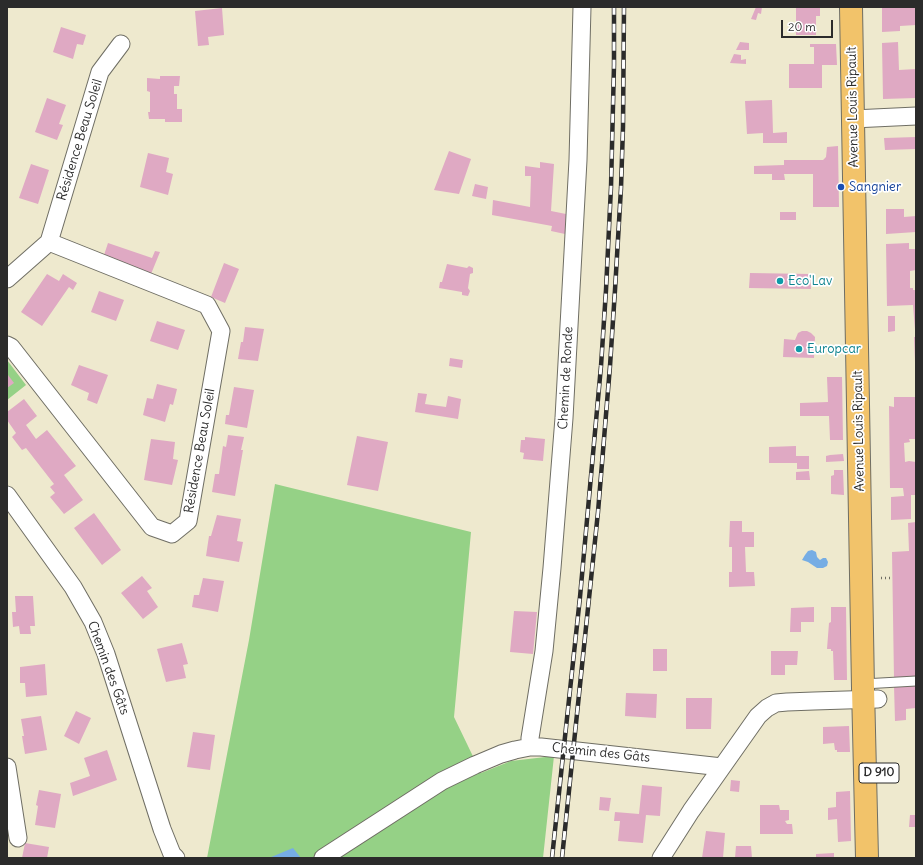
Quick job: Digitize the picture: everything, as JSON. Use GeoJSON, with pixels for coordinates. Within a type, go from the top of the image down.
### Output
{"type":"FeatureCollection","features":[{"type":"Feature","properties":{"kind":"main road","name":"Avenue Louis Ripault"},"geometry":{"type":"LineString","coordinates":[[851,7],[860,118],[884,578],[870,690]]}},
{"type":"Feature","properties":{"kind":"main road","name":"Avenue Louis Ripault"},"geometry":{"type":"LineString","coordinates":[[866,7],[860,118],[870,690]]}},
{"type":"Feature","properties":{"kind":"main road","name":"D 910"},"geometry":{"type":"LineString","coordinates":[[867,858],[870,690]]}},
{"type":"Feature","properties":{"kind":"main road","name":"D 910"},"geometry":{"type":"LineString","coordinates":[[870,690],[880,858]]}},
{"type":"Feature","properties":{"kind":"street","name":"Chemin de Ronde"},"geometry":{"type":"LineString","coordinates":[[530,747],[530,738],[544,651],[564,418],[578,160],[582,7]]}},
{"type":"Feature","properties":{"kind":"street","name":"Résidence Beau Soleil"},"geometry":{"type":"LineString","coordinates":[[7,345],[11,347],[152,527],[172,534],[188,521],[221,332],[207,305],[49,242],[100,72],[121,44]]}},
{"type":"Feature","properties":{"kind":"street"},"geometry":{"type":"LineString","coordinates":[[860,118],[916,116]]}},
{"type":"Feature","properties":{"kind":"street"},"geometry":{"type":"LineString","coordinates":[[7,279],[49,242]]}},
{"type":"Feature","properties":{"kind":"street","name":"Chemin des Gâts"},"geometry":{"type":"LineString","coordinates":[[7,495],[73,587],[93,622],[106,654],[162,829],[172,854],[176,858]]}},
{"type":"Feature","properties":{"kind":"street"},"geometry":{"type":"LineString","coordinates":[[661,858],[691,811],[758,716],[766,708],[776,704],[870,690]]}},
{"type":"Feature","properties":{"kind":"street","name":"Chemin des Gâts"},"geometry":{"type":"LineString","coordinates":[[323,858],[442,781],[475,765],[515,750],[530,747],[553,748],[722,767]]}},
{"type":"Feature","properties":{"kind":"street"},"geometry":{"type":"LineString","coordinates":[[7,767],[18,838]]}},
{"type":"Feature","properties":{"kind":"lane"},"geometry":{"type":"LineString","coordinates":[[870,690],[916,681]]}},
{"type":"Feature","properties":{"kind":"green space"},"geometry":{"type":"Polygon","coordinates":[[[7,360],[26,385],[7,400],[7,360]]]}},
{"type":"Feature","properties":{"kind":"green space"},"geometry":{"type":"Polygon","coordinates":[[[275,484],[471,532],[454,717],[481,773],[511,761],[554,756],[543,858],[207,858],[249,640],[275,484]]]}},
{"type":"Feature","properties":{"kind":"water"},"geometry":{"type":"Polygon","coordinates":[[[812,550],[816,552],[817,557],[820,560],[826,558],[828,562],[827,566],[817,568],[802,560],[808,551],[812,550]]]}},
{"type":"Feature","properties":{"kind":"water"},"geometry":{"type":"Polygon","coordinates":[[[293,848],[301,858],[269,858],[288,850],[293,848]]]}},
{"type":"Feature","properties":{"kind":"building"},"geometry":{"type":"Polygon","coordinates":[[[756,7],[762,7],[761,14],[758,13],[756,20],[751,19],[756,7]]]}},
{"type":"Feature","properties":{"kind":"building"},"geometry":{"type":"Polygon","coordinates":[[[796,7],[820,7],[820,16],[816,16],[816,35],[796,35],[796,7]]]}},
{"type":"Feature","properties":{"kind":"building"},"geometry":{"type":"Polygon","coordinates":[[[882,7],[916,7],[916,25],[900,26],[900,31],[882,32],[882,7]]]}},
{"type":"Feature","properties":{"kind":"building"},"geometry":{"type":"Polygon","coordinates":[[[222,8],[224,35],[208,37],[209,45],[198,46],[195,11],[222,8]]]}},
{"type":"Feature","properties":{"kind":"building"},"geometry":{"type":"Polygon","coordinates":[[[61,27],[86,35],[83,45],[77,44],[73,59],[53,52],[61,27]]]}},
{"type":"Feature","properties":{"kind":"building"},"geometry":{"type":"Polygon","coordinates":[[[740,42],[749,43],[749,50],[736,50],[740,42]]]}},
{"type":"Feature","properties":{"kind":"building"},"geometry":{"type":"Polygon","coordinates":[[[898,42],[899,70],[916,69],[916,98],[883,99],[882,43],[898,42]]]}},
{"type":"Feature","properties":{"kind":"building"},"geometry":{"type":"Polygon","coordinates":[[[810,44],[836,44],[837,65],[822,65],[822,88],[789,88],[789,64],[814,64],[814,47],[810,47],[810,44]]]}},
{"type":"Feature","properties":{"kind":"building"},"geometry":{"type":"Polygon","coordinates":[[[734,54],[741,55],[741,60],[746,59],[746,64],[730,63],[734,54]]]}},
{"type":"Feature","properties":{"kind":"building"},"geometry":{"type":"Polygon","coordinates":[[[160,76],[180,76],[179,86],[174,86],[174,94],[177,94],[177,109],[182,109],[182,122],[165,122],[165,119],[149,119],[148,112],[150,112],[150,92],[147,91],[147,78],[160,79],[160,76]]]}},
{"type":"Feature","properties":{"kind":"building"},"geometry":{"type":"Polygon","coordinates":[[[47,98],[66,105],[59,124],[63,125],[57,140],[35,132],[47,98]]]}},
{"type":"Feature","properties":{"kind":"building"},"geometry":{"type":"Polygon","coordinates":[[[772,100],[773,133],[787,132],[787,143],[763,143],[763,133],[747,134],[745,101],[772,100]]]}},
{"type":"Feature","properties":{"kind":"building"},"geometry":{"type":"Polygon","coordinates":[[[916,137],[916,149],[885,150],[884,138],[916,137]]]}},
{"type":"Feature","properties":{"kind":"building"},"geometry":{"type":"Polygon","coordinates":[[[838,146],[839,207],[813,207],[813,174],[784,174],[785,180],[772,180],[772,174],[754,174],[754,166],[784,165],[784,160],[823,160],[826,157],[827,147],[838,146]]]}},
{"type":"Feature","properties":{"kind":"building"},"geometry":{"type":"Polygon","coordinates":[[[449,151],[471,159],[459,194],[434,190],[449,151]]]}},
{"type":"Feature","properties":{"kind":"building"},"geometry":{"type":"Polygon","coordinates":[[[148,153],[169,158],[166,172],[173,174],[168,195],[140,187],[148,153]]]}},
{"type":"Feature","properties":{"kind":"building"},"geometry":{"type":"Polygon","coordinates":[[[540,162],[554,164],[551,211],[566,214],[565,234],[551,231],[552,226],[492,215],[493,200],[530,207],[531,176],[525,176],[525,166],[540,168],[540,162]]]}},
{"type":"Feature","properties":{"kind":"building"},"geometry":{"type":"Polygon","coordinates":[[[31,164],[49,170],[38,204],[19,198],[31,164]]]}},
{"type":"Feature","properties":{"kind":"building"},"geometry":{"type":"Polygon","coordinates":[[[475,184],[488,187],[486,199],[472,196],[475,184]]]}},
{"type":"Feature","properties":{"kind":"building"},"geometry":{"type":"Polygon","coordinates":[[[886,209],[904,209],[904,217],[916,216],[916,232],[886,234],[886,209]]]}},
{"type":"Feature","properties":{"kind":"building"},"geometry":{"type":"Polygon","coordinates":[[[780,212],[796,212],[796,220],[780,220],[780,212]]]}},
{"type":"Feature","properties":{"kind":"building"},"geometry":{"type":"Polygon","coordinates":[[[108,243],[152,258],[155,251],[160,252],[151,274],[104,255],[108,243]]]}},
{"type":"Feature","properties":{"kind":"building"},"geometry":{"type":"Polygon","coordinates":[[[909,243],[909,249],[916,249],[916,270],[910,271],[910,288],[916,290],[916,330],[913,305],[887,306],[886,244],[909,243]]]}},
{"type":"Feature","properties":{"kind":"building"},"geometry":{"type":"Polygon","coordinates":[[[224,263],[239,269],[225,303],[211,297],[224,263]]]}},
{"type":"Feature","properties":{"kind":"building"},"geometry":{"type":"Polygon","coordinates":[[[447,264],[467,268],[469,266],[473,268],[473,273],[470,274],[468,288],[470,291],[468,296],[462,295],[462,292],[439,288],[447,264]]]}},
{"type":"Feature","properties":{"kind":"building","name":"Eco'Lav"},"geometry":{"type":"Polygon","coordinates":[[[750,273],[810,274],[811,289],[749,288],[750,273]]]}},
{"type":"Feature","properties":{"kind":"building"},"geometry":{"type":"Polygon","coordinates":[[[47,274],[59,281],[63,274],[77,283],[73,290],[69,287],[42,326],[21,312],[47,274]]]}},
{"type":"Feature","properties":{"kind":"building"},"geometry":{"type":"Polygon","coordinates":[[[99,291],[124,300],[116,321],[91,312],[99,291]]]}},
{"type":"Feature","properties":{"kind":"building"},"geometry":{"type":"Polygon","coordinates":[[[888,316],[895,316],[895,331],[888,332],[888,316]]]}},
{"type":"Feature","properties":{"kind":"building"},"geometry":{"type":"Polygon","coordinates":[[[157,321],[185,330],[178,350],[150,341],[157,321]]]}},
{"type":"Feature","properties":{"kind":"building"},"geometry":{"type":"Polygon","coordinates":[[[245,327],[264,329],[258,361],[238,359],[241,342],[243,342],[245,327]]]}},
{"type":"Feature","properties":{"kind":"building","name":"Europcar"},"geometry":{"type":"Polygon","coordinates":[[[807,331],[815,337],[814,358],[783,357],[784,339],[795,340],[798,333],[807,331]]]}},
{"type":"Feature","properties":{"kind":"building"},"geometry":{"type":"Polygon","coordinates":[[[914,337],[916,337],[916,362],[915,362],[914,337]]]}},
{"type":"Feature","properties":{"kind":"building"},"geometry":{"type":"Polygon","coordinates":[[[450,358],[463,360],[462,368],[449,366],[450,358]]]}},
{"type":"Feature","properties":{"kind":"building"},"geometry":{"type":"Polygon","coordinates":[[[79,365],[108,375],[97,404],[87,400],[89,393],[71,385],[79,365]]]}},
{"type":"Feature","properties":{"kind":"building"},"geometry":{"type":"Polygon","coordinates":[[[8,375],[14,383],[7,388],[7,376],[8,375]]]}},
{"type":"Feature","properties":{"kind":"building"},"geometry":{"type":"Polygon","coordinates":[[[827,377],[842,377],[843,440],[830,440],[829,416],[800,416],[800,403],[828,402],[827,377]]]}},
{"type":"Feature","properties":{"kind":"building"},"geometry":{"type":"Polygon","coordinates":[[[157,384],[177,389],[173,405],[170,404],[165,422],[143,415],[147,398],[153,399],[157,384]]]}},
{"type":"Feature","properties":{"kind":"building"},"geometry":{"type":"Polygon","coordinates":[[[234,387],[254,390],[247,428],[225,424],[226,415],[229,415],[234,387]]]}},
{"type":"Feature","properties":{"kind":"building"},"geometry":{"type":"Polygon","coordinates":[[[418,393],[427,394],[425,404],[446,407],[448,396],[461,399],[458,419],[415,412],[418,393]]]}},
{"type":"Feature","properties":{"kind":"building"},"geometry":{"type":"Polygon","coordinates":[[[894,397],[916,397],[916,439],[909,439],[910,442],[904,443],[905,462],[916,462],[916,495],[911,495],[911,519],[891,520],[891,497],[904,496],[903,488],[890,488],[889,406],[894,407],[894,397]]]}},
{"type":"Feature","properties":{"kind":"building"},"geometry":{"type":"Polygon","coordinates":[[[24,399],[37,416],[26,425],[36,439],[47,430],[76,466],[64,475],[83,500],[64,514],[50,497],[55,493],[50,487],[54,484],[26,448],[22,450],[12,437],[16,433],[7,420],[7,412],[24,399]]]}},
{"type":"Feature","properties":{"kind":"building"},"geometry":{"type":"Polygon","coordinates":[[[228,435],[244,437],[235,496],[212,492],[215,474],[219,474],[223,446],[226,447],[228,435]]]}},
{"type":"Feature","properties":{"kind":"building"},"geometry":{"type":"Polygon","coordinates":[[[357,436],[388,442],[378,491],[347,485],[357,436]]]}},
{"type":"Feature","properties":{"kind":"building"},"geometry":{"type":"Polygon","coordinates":[[[525,437],[545,439],[543,461],[523,459],[524,453],[520,452],[521,440],[525,440],[525,437]]]}},
{"type":"Feature","properties":{"kind":"building"},"geometry":{"type":"Polygon","coordinates":[[[151,439],[175,442],[173,459],[178,460],[172,485],[144,480],[151,439]]]}},
{"type":"Feature","properties":{"kind":"building"},"geometry":{"type":"Polygon","coordinates":[[[796,446],[796,456],[809,456],[809,469],[797,469],[797,463],[769,463],[769,447],[796,446]]]}},
{"type":"Feature","properties":{"kind":"building"},"geometry":{"type":"Polygon","coordinates":[[[843,454],[844,461],[826,462],[826,456],[843,454]]]}},
{"type":"Feature","properties":{"kind":"building"},"geometry":{"type":"Polygon","coordinates":[[[834,470],[843,470],[844,495],[831,494],[831,476],[834,475],[834,470]]]}},
{"type":"Feature","properties":{"kind":"building"},"geometry":{"type":"Polygon","coordinates":[[[809,471],[810,480],[796,480],[796,472],[809,471]]]}},
{"type":"Feature","properties":{"kind":"building"},"geometry":{"type":"Polygon","coordinates":[[[94,513],[121,550],[102,565],[74,528],[94,513]]]}},
{"type":"Feature","properties":{"kind":"building"},"geometry":{"type":"Polygon","coordinates":[[[217,515],[241,519],[237,541],[243,542],[239,562],[206,556],[209,536],[211,536],[217,515]]]}},
{"type":"Feature","properties":{"kind":"building"},"geometry":{"type":"Polygon","coordinates":[[[730,521],[742,521],[742,532],[754,532],[754,547],[745,547],[746,572],[754,572],[755,586],[729,587],[729,572],[732,572],[732,547],[729,547],[730,521]]]}},
{"type":"Feature","properties":{"kind":"building"},"geometry":{"type":"Polygon","coordinates":[[[916,522],[916,676],[894,679],[892,552],[909,551],[908,523],[916,522]]]}},
{"type":"Feature","properties":{"kind":"building"},"geometry":{"type":"Polygon","coordinates":[[[142,576],[152,588],[147,591],[158,607],[143,619],[121,593],[142,576]]]}},
{"type":"Feature","properties":{"kind":"building"},"geometry":{"type":"Polygon","coordinates":[[[203,578],[224,581],[218,612],[192,607],[194,595],[199,595],[203,578]]]}},
{"type":"Feature","properties":{"kind":"building"},"geometry":{"type":"Polygon","coordinates":[[[15,596],[33,596],[35,626],[30,626],[31,634],[20,634],[19,626],[13,627],[12,612],[16,612],[15,596]]]}},
{"type":"Feature","properties":{"kind":"building"},"geometry":{"type":"Polygon","coordinates":[[[814,607],[814,622],[801,622],[801,632],[790,632],[791,608],[814,607]]]}},
{"type":"Feature","properties":{"kind":"building"},"geometry":{"type":"Polygon","coordinates":[[[831,607],[846,607],[847,680],[834,680],[833,651],[831,651],[831,649],[827,649],[829,623],[831,622],[831,607]]]}},
{"type":"Feature","properties":{"kind":"building"},"geometry":{"type":"Polygon","coordinates":[[[514,611],[537,612],[533,654],[510,652],[514,611]]]}},
{"type":"Feature","properties":{"kind":"building"},"geometry":{"type":"Polygon","coordinates":[[[182,643],[188,664],[183,665],[186,678],[166,682],[157,649],[182,643]]]}},
{"type":"Feature","properties":{"kind":"building"},"geometry":{"type":"Polygon","coordinates":[[[653,649],[667,649],[667,671],[653,671],[653,649]]]}},
{"type":"Feature","properties":{"kind":"building"},"geometry":{"type":"Polygon","coordinates":[[[771,651],[798,651],[797,665],[785,665],[785,675],[771,675],[771,651]]]}},
{"type":"Feature","properties":{"kind":"building"},"geometry":{"type":"Polygon","coordinates":[[[45,664],[47,695],[26,697],[25,683],[20,683],[20,667],[45,664]]]}},
{"type":"Feature","properties":{"kind":"building"},"geometry":{"type":"Polygon","coordinates":[[[916,685],[916,708],[906,709],[906,720],[895,721],[894,686],[916,685]]]}},
{"type":"Feature","properties":{"kind":"building"},"geometry":{"type":"Polygon","coordinates":[[[626,693],[657,694],[656,718],[625,716],[626,693]]]}},
{"type":"Feature","properties":{"kind":"building"},"geometry":{"type":"Polygon","coordinates":[[[686,698],[712,698],[711,729],[686,729],[686,698]]]}},
{"type":"Feature","properties":{"kind":"building"},"geometry":{"type":"Polygon","coordinates":[[[76,711],[91,718],[79,744],[64,736],[76,711]]]}},
{"type":"Feature","properties":{"kind":"building"},"geometry":{"type":"Polygon","coordinates":[[[41,716],[47,750],[25,754],[21,719],[41,716]]]}},
{"type":"Feature","properties":{"kind":"building"},"geometry":{"type":"Polygon","coordinates":[[[849,726],[850,752],[837,752],[837,750],[835,750],[834,743],[823,744],[823,727],[849,726]]]}},
{"type":"Feature","properties":{"kind":"building"},"geometry":{"type":"Polygon","coordinates":[[[193,732],[215,735],[210,770],[187,767],[193,732]]]}},
{"type":"Feature","properties":{"kind":"building"},"geometry":{"type":"Polygon","coordinates":[[[107,750],[117,780],[73,796],[70,783],[90,776],[84,758],[107,750]]]}},
{"type":"Feature","properties":{"kind":"building"},"geometry":{"type":"Polygon","coordinates":[[[731,780],[740,781],[739,792],[730,791],[731,780]]]}},
{"type":"Feature","properties":{"kind":"building"},"geometry":{"type":"Polygon","coordinates":[[[642,785],[662,787],[660,816],[646,815],[643,843],[618,841],[620,821],[614,821],[615,812],[639,814],[642,785]]]}},
{"type":"Feature","properties":{"kind":"building"},"geometry":{"type":"Polygon","coordinates":[[[39,790],[61,794],[55,828],[35,825],[38,806],[36,805],[39,790]]]}},
{"type":"Feature","properties":{"kind":"building"},"geometry":{"type":"Polygon","coordinates":[[[850,791],[851,841],[838,842],[837,819],[828,820],[828,808],[836,807],[836,792],[850,791]]]}},
{"type":"Feature","properties":{"kind":"building"},"geometry":{"type":"Polygon","coordinates":[[[600,797],[611,798],[609,811],[599,810],[600,797]]]}},
{"type":"Feature","properties":{"kind":"building"},"geometry":{"type":"Polygon","coordinates":[[[760,805],[779,805],[780,810],[789,810],[789,820],[785,821],[787,824],[792,824],[793,834],[760,834],[760,805]]]}},
{"type":"Feature","properties":{"kind":"building"},"geometry":{"type":"Polygon","coordinates":[[[910,815],[916,815],[916,827],[909,827],[910,815]]]}},
{"type":"Feature","properties":{"kind":"building"},"geometry":{"type":"Polygon","coordinates":[[[706,831],[725,833],[723,858],[702,858],[706,831]]]}},
{"type":"Feature","properties":{"kind":"building"},"geometry":{"type":"Polygon","coordinates":[[[25,843],[49,847],[47,858],[22,858],[25,843]]]}},
{"type":"Feature","properties":{"kind":"building"},"geometry":{"type":"Polygon","coordinates":[[[736,846],[751,846],[752,858],[735,858],[736,846]]]}},
{"type":"Feature","properties":{"kind":"building"},"geometry":{"type":"Polygon","coordinates":[[[834,853],[834,858],[816,858],[816,854],[834,853]]]}},
{"type":"Feature","properties":{"kind":"railway"},"geometry":{"type":"LineString","coordinates":[[552,858],[580,597],[601,366],[611,187],[614,7]]}},
{"type":"Feature","properties":{"kind":"railway"},"geometry":{"type":"LineString","coordinates":[[562,858],[598,512],[610,366],[621,188],[624,7]]}},
{"type":"Feature","properties":{"kind":"place","name":"Sangnier"},"geometry":{"type":"Point","coordinates":[841,187]}},
{"type":"Feature","properties":{"kind":"place","name":"Eco'Lav"},"geometry":{"type":"Point","coordinates":[780,281]}},
{"type":"Feature","properties":{"kind":"place","name":"Europcar"},"geometry":{"type":"Point","coordinates":[799,349]}}]}
